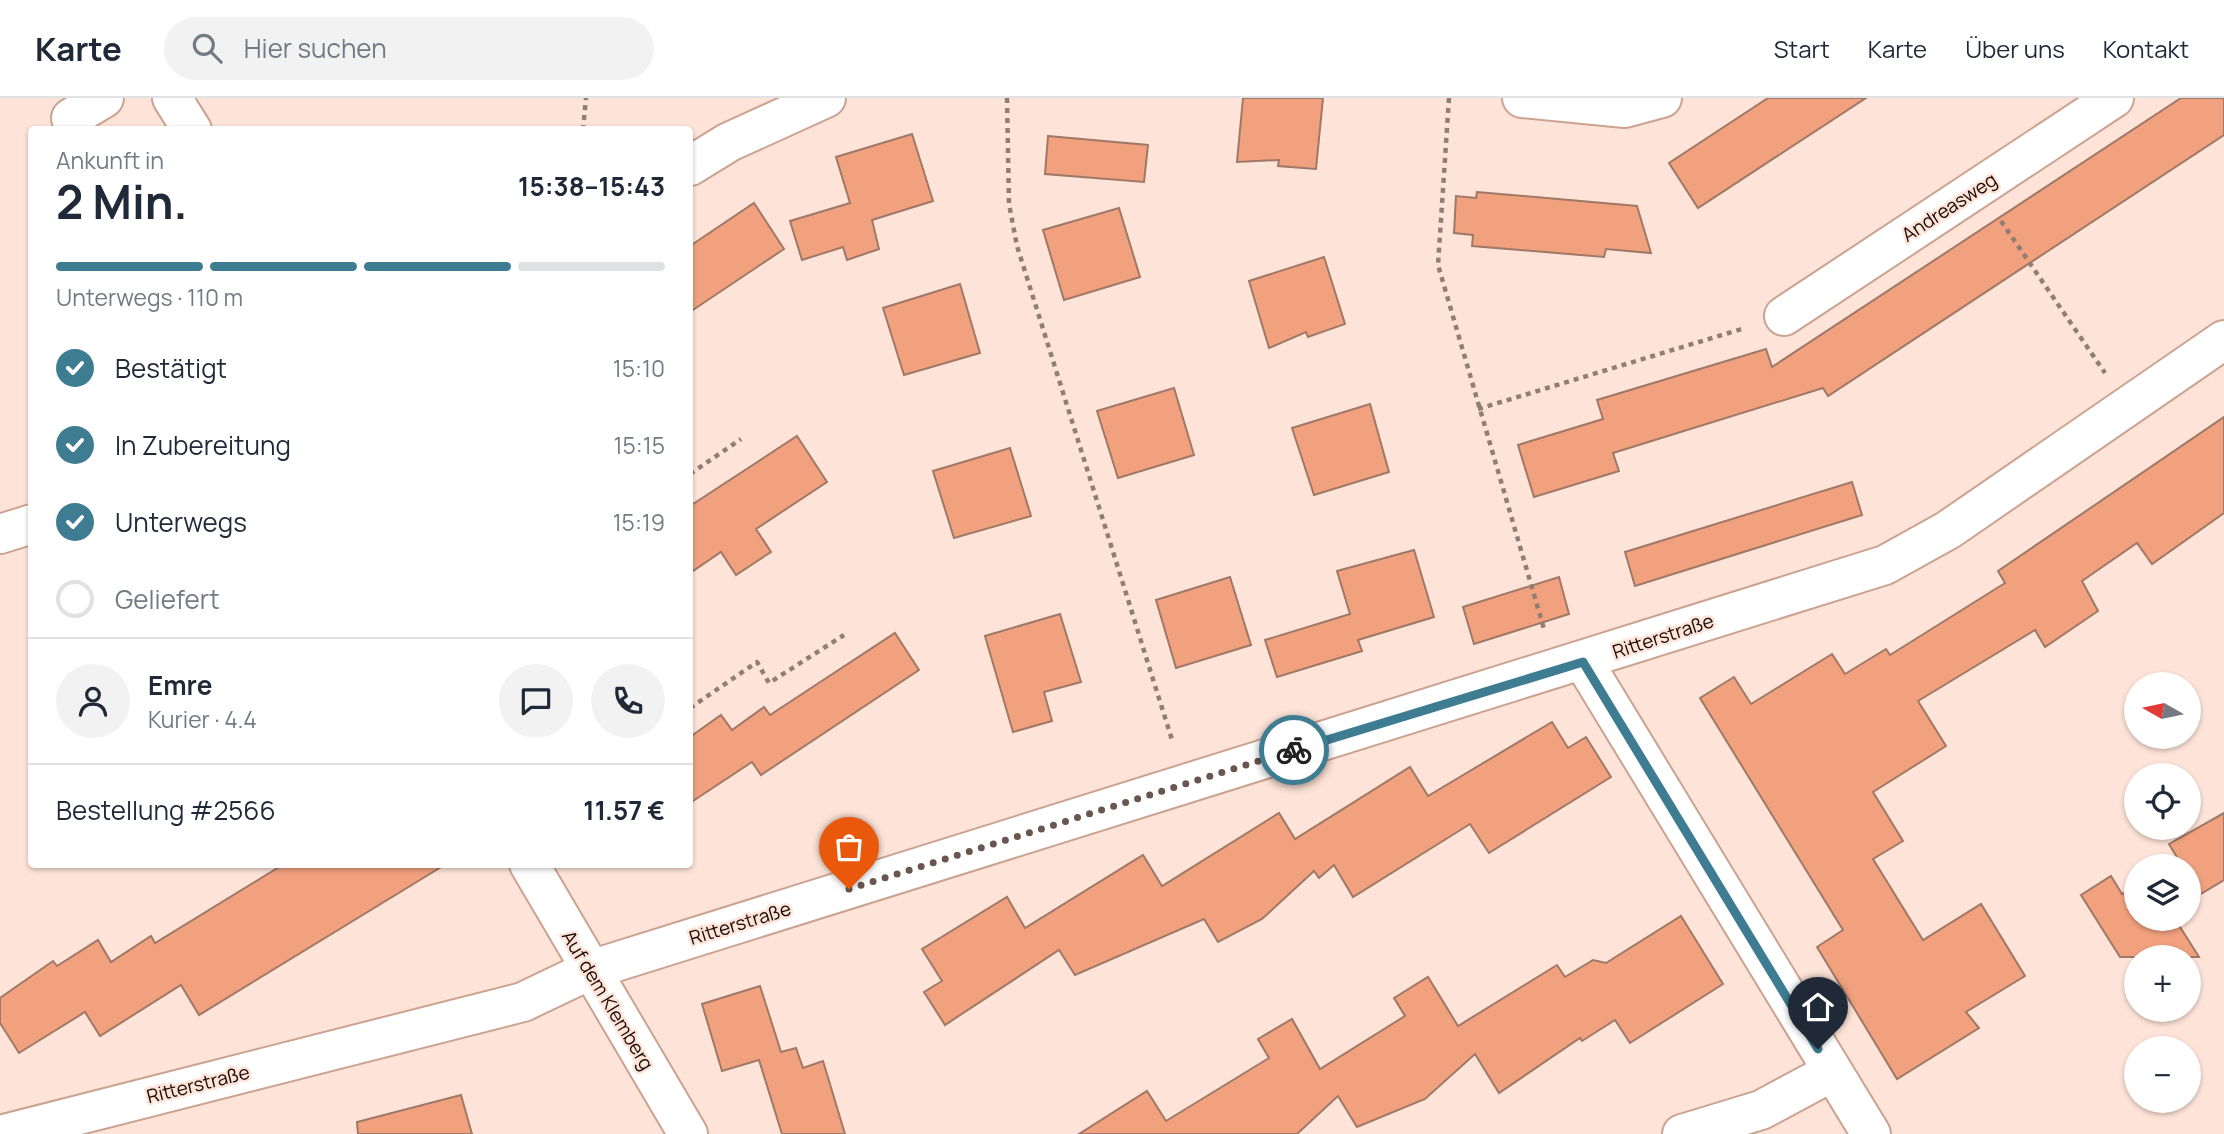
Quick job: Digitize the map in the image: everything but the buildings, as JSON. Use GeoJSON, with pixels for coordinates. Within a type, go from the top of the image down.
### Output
{"type":"FeatureCollection","features":[{"type":"Feature","properties":{"kind":"street"},"geometry":{"type":"LineString","coordinates":[[70,115],[104,98]]}},
{"type":"Feature","properties":{"kind":"street"},"geometry":{"type":"LineString","coordinates":[[172,98],[190,126]]}},
{"type":"Feature","properties":{"kind":"street"},"geometry":{"type":"LineString","coordinates":[[693,164],[729,142],[826,98]]}},
{"type":"Feature","properties":{"kind":"street"},"geometry":{"type":"LineString","coordinates":[[1522,98],[1625,108],[1662,98]]}},
{"type":"Feature","properties":{"kind":"street","name":"Andreasweg"},"geometry":{"type":"LineString","coordinates":[[1784,316],[2114,98]]}},
{"type":"Feature","properties":{"kind":"street","name":"Ritterstraße"},"geometry":{"type":"LineString","coordinates":[[4,1134],[80,1124],[523,1002],[590,970],[1570,666],[1885,565],[1948,530],[2224,340]]}},
{"type":"Feature","properties":{"kind":"street"},"geometry":{"type":"LineString","coordinates":[[0,534],[28,525]]}},
{"type":"Feature","properties":{"kind":"street"},"geometry":{"type":"LineString","coordinates":[[1570,666],[1871,1134]]}},
{"type":"Feature","properties":{"kind":"street","name":"Auf dem Klemberg"},"geometry":{"type":"LineString","coordinates":[[531,868],[688,1134]]}},
{"type":"Feature","properties":{"kind":"street"},"geometry":{"type":"LineString","coordinates":[[1682,1134],[1761,1110],[1832,1072]]}},
{"type":"Feature","properties":{"kind":"path"},"geometry":{"type":"LineString","coordinates":[[583,126],[586,98]]}},
{"type":"Feature","properties":{"kind":"path"},"geometry":{"type":"LineString","coordinates":[[1007,98],[1009,204],[1017,246],[1186,784]]}},
{"type":"Feature","properties":{"kind":"path"},"geometry":{"type":"LineString","coordinates":[[1449,98],[1438,265],[1478,409],[1570,666]]}},
{"type":"Feature","properties":{"kind":"path"},"geometry":{"type":"LineString","coordinates":[[1978,187],[2128,405]]}},
{"type":"Feature","properties":{"kind":"path"},"geometry":{"type":"LineString","coordinates":[[1478,409],[1784,316]]}},
{"type":"Feature","properties":{"kind":"path"},"geometry":{"type":"LineString","coordinates":[[693,472],[741,439]]}},
{"type":"Feature","properties":{"kind":"path"},"geometry":{"type":"LineString","coordinates":[[693,706],[757,662],[769,683],[844,635]]}},
{"type":"Feature","properties":{"kind":"way so far"},"geometry":{"type":"LineString","coordinates":[[849,889],[1294,750]]}},
{"type":"Feature","properties":{"kind":"route"},"geometry":{"type":"LineString","coordinates":[[1294,750],[1583,662],[1818,1049]]}}]}
